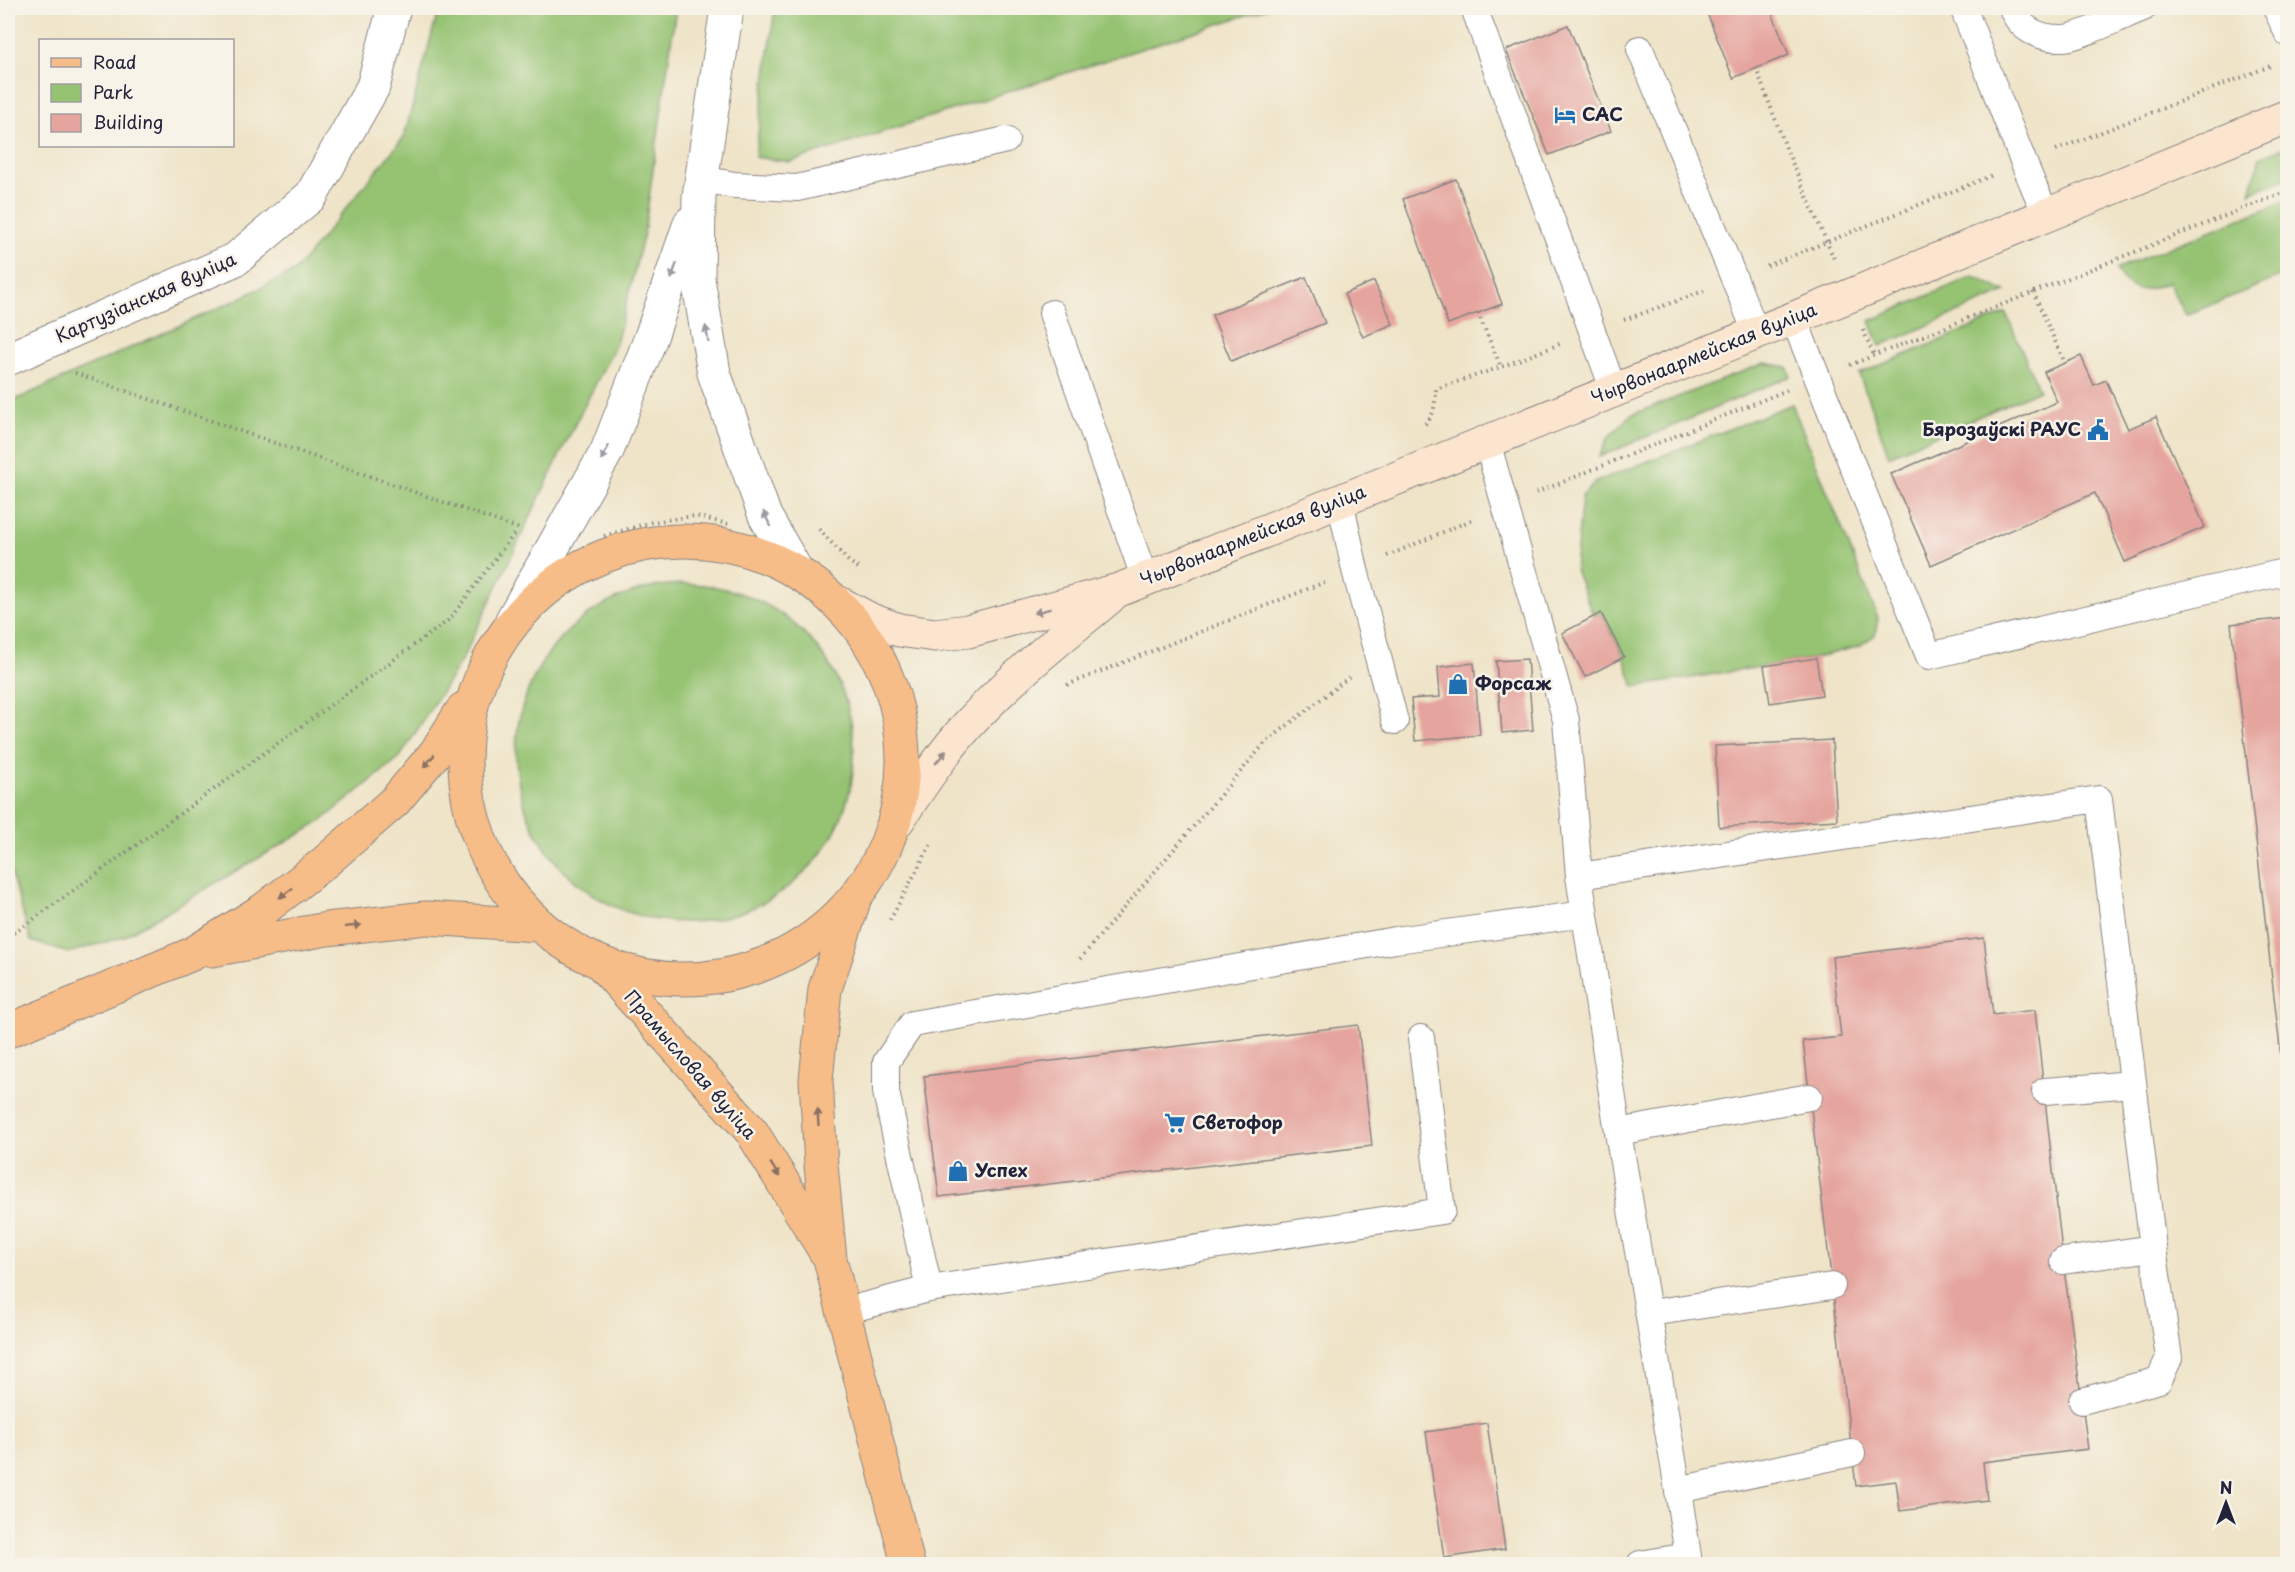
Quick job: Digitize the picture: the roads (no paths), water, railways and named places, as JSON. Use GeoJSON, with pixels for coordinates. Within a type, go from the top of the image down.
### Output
{"type":"FeatureCollection","features":[{"type":"Feature","properties":{"kind":"main road","name":"Чырвонаармейская вуліца"},"geometry":{"type":"LineString","coordinates":[[839,603],[871,620],[898,630],[935,635],[968,631],[1132,585],[2288,116]]}},
{"type":"Feature","properties":{"kind":"main road"},"geometry":{"type":"LineString","coordinates":[[8,1031],[192,954],[263,910],[325,862],[395,801],[436,752],[472,695],[513,620],[572,570],[645,543],[723,543],[796,570],[839,603],[876,650],[898,705],[905,764],[896,823],[879,865],[853,903],[801,948],[738,974],[669,981],[602,966],[537,925],[486,859],[463,778],[463,737],[472,695]]}},
{"type":"Feature","properties":{"kind":"main road","name":"Чырвонаармейская вуліца"},"geometry":{"type":"LineString","coordinates":[[896,823],[934,766],[967,726],[1038,657],[1132,585]]}},
{"type":"Feature","properties":{"kind":"main road","name":"Прамысловая вуліца"},"geometry":{"type":"LineString","coordinates":[[853,903],[825,989],[816,1080],[821,1165],[830,1259],[908,1564]]}},
{"type":"Feature","properties":{"kind":"main road"},"geometry":{"type":"LineString","coordinates":[[192,954],[327,929],[426,918],[537,925]]}},
{"type":"Feature","properties":{"kind":"main road","name":"Прамысловая вуліца"},"geometry":{"type":"LineString","coordinates":[[602,966],[752,1132],[830,1259]]}},
{"type":"Feature","properties":{"kind":"street","name":"Картузіанская вуліца"},"geometry":{"type":"LineString","coordinates":[[14,357],[237,259],[311,196],[373,87],[394,8]]}},
{"type":"Feature","properties":{"kind":"street"},"geometry":{"type":"LineString","coordinates":[[727,8],[700,187],[698,279],[714,373],[765,516],[796,570]]}},
{"type":"Feature","properties":{"kind":"street"},"geometry":{"type":"LineString","coordinates":[[513,620],[607,451],[651,337],[700,187]]}},
{"type":"Feature","properties":{"kind":"lane"},"geometry":{"type":"LineString","coordinates":[[1474,8],[1614,391]]}},
{"type":"Feature","properties":{"kind":"lane"},"geometry":{"type":"LineString","coordinates":[[1963,8],[2012,129],[2022,163],[2046,214]]}},
{"type":"Feature","properties":{"kind":"lane"},"geometry":{"type":"LineString","coordinates":[[2012,8],[2017,20],[2037,35],[2065,38],[2143,8]]}},
{"type":"Feature","properties":{"kind":"lane"},"geometry":{"type":"LineString","coordinates":[[2276,8],[2288,34]]}},
{"type":"Feature","properties":{"kind":"lane"},"geometry":{"type":"LineString","coordinates":[[1640,49],[1756,332]]}},
{"type":"Feature","properties":{"kind":"lane"},"geometry":{"type":"LineString","coordinates":[[700,187],[734,185],[797,188],[1006,140]]}},
{"type":"Feature","properties":{"kind":"lane"},"geometry":{"type":"LineString","coordinates":[[1052,313],[1132,585]]}},
{"type":"Feature","properties":{"kind":"lane"},"geometry":{"type":"LineString","coordinates":[[1793,318],[1929,656],[2284,572]]}},
{"type":"Feature","properties":{"kind":"lane"},"geometry":{"type":"LineString","coordinates":[[1487,442],[1566,720],[1578,876],[1688,1556],[1640,1564]]}},
{"type":"Feature","properties":{"kind":"lane"},"geometry":{"type":"LineString","coordinates":[[1340,500],[1355,570],[1395,722]]}},
{"type":"Feature","properties":{"kind":"lane"},"geometry":{"type":"LineString","coordinates":[[1578,876],[2099,799],[2153,1248],[2169,1358],[2159,1380],[2082,1401]]}},
{"type":"Feature","properties":{"kind":"lane"},"geometry":{"type":"LineString","coordinates":[[929,1289],[886,1092],[886,1062],[912,1024],[1396,939],[1584,914]]}},
{"type":"Feature","properties":{"kind":"lane"},"geometry":{"type":"LineString","coordinates":[[843,1311],[929,1289],[1442,1211],[1421,1038]]}},
{"type":"Feature","properties":{"kind":"lane"},"geometry":{"type":"LineString","coordinates":[[2045,1091],[2133,1084]]}},
{"type":"Feature","properties":{"kind":"lane"},"geometry":{"type":"LineString","coordinates":[[1618,1132],[1809,1097]]}},
{"type":"Feature","properties":{"kind":"lane"},"geometry":{"type":"LineString","coordinates":[[2063,1261],[2153,1248]]}},
{"type":"Feature","properties":{"kind":"lane"},"geometry":{"type":"LineString","coordinates":[[1650,1313],[1832,1286]]}},
{"type":"Feature","properties":{"kind":"lane"},"geometry":{"type":"LineString","coordinates":[[1678,1490],[1852,1453]]}},
{"type":"Feature","properties":{"kind":"place","name":"САС"},"geometry":{"type":"Point","coordinates":[1565,115]}},
{"type":"Feature","properties":{"kind":"place","name":"Бярозаўскі РАУС"},"geometry":{"type":"Point","coordinates":[2098,430]}},
{"type":"Feature","properties":{"kind":"place","name":"Форсаж"},"geometry":{"type":"Point","coordinates":[1458,684]}},
{"type":"Feature","properties":{"kind":"place","name":"Светофор"},"geometry":{"type":"Point","coordinates":[1175,1123]}},
{"type":"Feature","properties":{"kind":"place","name":"Успех"},"geometry":{"type":"Point","coordinates":[958,1171]}}]}
